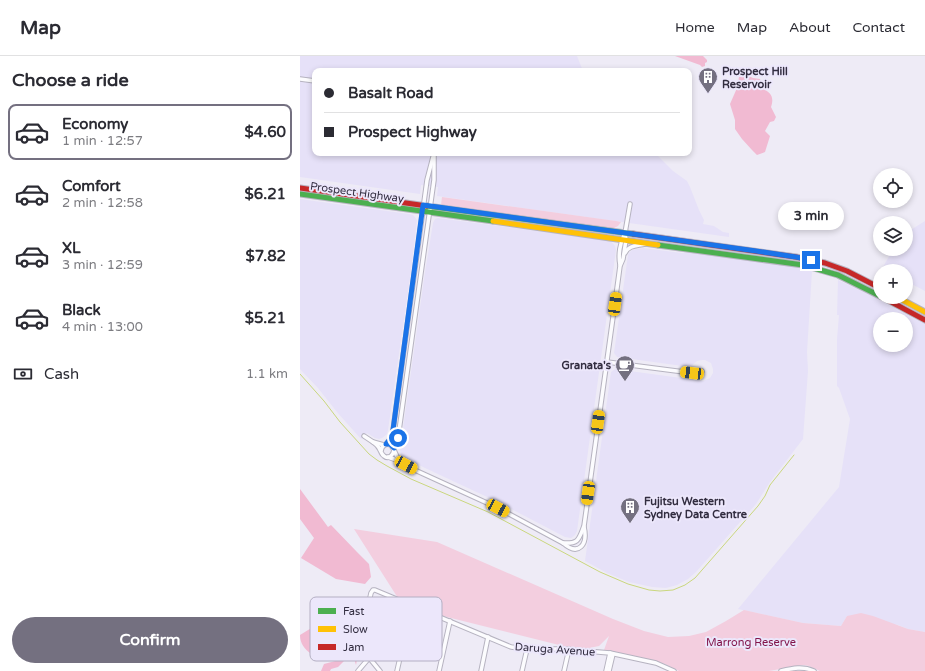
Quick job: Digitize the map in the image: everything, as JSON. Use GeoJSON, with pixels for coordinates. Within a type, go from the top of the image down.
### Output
{"type":"FeatureCollection","features":[{"type":"Feature","properties":{"kind":"main road","name":"Prospect Highway"},"geometry":{"type":"LineString","coordinates":[[300,188],[796,257],[846,271],[873,284]]}},
{"type":"Feature","properties":{"kind":"main road","name":"Prospect Highway"},"geometry":{"type":"LineString","coordinates":[[300,194],[810,266],[838,275],[873,293]]}},
{"type":"Feature","properties":{"kind":"main road","name":"Prospect Highway"},"geometry":{"type":"LineString","coordinates":[[894,304],[925,320]]}},
{"type":"Feature","properties":{"kind":"main road"},"geometry":{"type":"LineString","coordinates":[[910,304],[925,312]]}},
{"type":"Feature","properties":{"kind":"street"},"geometry":{"type":"LineString","coordinates":[[300,79],[312,81]]}},
{"type":"Feature","properties":{"kind":"street"},"geometry":{"type":"LineString","coordinates":[[381,451],[382,447],[391,438],[393,430],[412,296],[426,180],[433,156]]}},
{"type":"Feature","properties":{"kind":"street"},"geometry":{"type":"LineString","coordinates":[[388,457],[392,456],[398,438],[431,206],[434,180],[434,156]]}},
{"type":"Feature","properties":{"kind":"street"},"geometry":{"type":"LineString","coordinates":[[620,266],[619,259],[630,204]]}},
{"type":"Feature","properties":{"kind":"street"},"geometry":{"type":"LineString","coordinates":[[624,239],[624,255]]}},
{"type":"Feature","properties":{"kind":"street"},"geometry":{"type":"LineString","coordinates":[[563,543],[573,543],[578,540],[584,526],[620,266],[626,250],[631,247],[652,243]]}},
{"type":"Feature","properties":{"kind":"street"},"geometry":{"type":"LineString","coordinates":[[412,296],[417,297]]}},
{"type":"Feature","properties":{"kind":"street"},"geometry":{"type":"LineString","coordinates":[[607,362],[692,373],[702,371]]}},
{"type":"Feature","properties":{"kind":"street"},"geometry":{"type":"LineString","coordinates":[[364,436],[373,442],[381,451],[382,455],[399,461],[416,471],[498,508],[563,543],[571,549],[576,549],[584,544],[586,534],[584,526]]}},
{"type":"Feature","properties":{"kind":"street"},"geometry":{"type":"LineString","coordinates":[[373,442],[385,445],[390,444],[399,461]]}},
{"type":"Feature","properties":{"kind":"street","name":"Daruga Avenue"},"geometry":{"type":"LineString","coordinates":[[370,597],[374,590],[378,590],[394,597]]}},
{"type":"Feature","properties":{"kind":"street","name":"Daruga Avenue"},"geometry":{"type":"LineString","coordinates":[[442,618],[511,647],[527,649],[568,649],[611,654],[656,663],[674,671]]}},
{"type":"Feature","properties":{"kind":"street"},"geometry":{"type":"LineString","coordinates":[[442,657],[450,621]]}},
{"type":"Feature","properties":{"kind":"street"},"geometry":{"type":"LineString","coordinates":[[481,671],[488,637]]}},
{"type":"Feature","properties":{"kind":"street"},"geometry":{"type":"LineString","coordinates":[[522,671],[527,649]]}},
{"type":"Feature","properties":{"kind":"street"},"geometry":{"type":"LineString","coordinates":[[564,671],[568,649]]}},
{"type":"Feature","properties":{"kind":"street"},"geometry":{"type":"LineString","coordinates":[[608,671],[611,654]]}},
{"type":"Feature","properties":{"kind":"street"},"geometry":{"type":"LineString","coordinates":[[358,671],[366,661]]}},
{"type":"Feature","properties":{"kind":"street"},"geometry":{"type":"LineString","coordinates":[[372,661],[380,671]]}},
{"type":"Feature","properties":{"kind":"street"},"geometry":{"type":"LineString","coordinates":[[397,671],[399,661]]}},
{"type":"Feature","properties":{"kind":"street"},"geometry":{"type":"LineString","coordinates":[[439,671],[441,661]]}},
{"type":"Feature","properties":{"kind":"street"},"geometry":{"type":"LineString","coordinates":[[781,671],[799,667],[814,671]]}},
{"type":"Feature","properties":{"kind":"shaded area"},"geometry":{"type":"Polygon","coordinates":[[[300,56],[577,56],[582,68],[312,68],[312,156],[658,156],[673,171],[687,181],[704,220],[703,224],[714,226],[723,232],[729,233],[729,237],[437,196],[438,187],[421,185],[420,194],[300,177],[300,56]]]}},
{"type":"Feature","properties":{"kind":"shaded area"},"geometry":{"type":"Polygon","coordinates":[[[675,56],[703,56],[707,62],[705,63],[705,66],[702,67],[675,56]]]}},
{"type":"Feature","properties":{"kind":"shaded area"},"geometry":{"type":"Polygon","coordinates":[[[746,75],[760,79],[763,89],[772,96],[771,107],[776,117],[774,121],[770,122],[765,131],[770,136],[765,152],[757,155],[735,129],[735,120],[730,104],[737,88],[739,77],[746,75]]]}},
{"type":"Feature","properties":{"kind":"shaded area"},"geometry":{"type":"Polygon","coordinates":[[[300,199],[409,214],[413,215],[417,220],[388,430],[387,434],[382,438],[375,438],[367,433],[361,439],[300,369],[300,199]]]}},
{"type":"Feature","properties":{"kind":"shaded area"},"geometry":{"type":"Polygon","coordinates":[[[438,218],[611,241],[615,246],[616,250],[577,531],[571,538],[565,537],[498,502],[425,468],[403,457],[401,454],[400,450],[425,272],[433,223],[435,219],[438,218]]]}},
{"type":"Feature","properties":{"kind":"shaded area"},"geometry":{"type":"Polygon","coordinates":[[[925,221],[925,291],[913,285],[913,264],[885,264],[889,256],[913,256],[913,229],[925,221]]]}},
{"type":"Feature","properties":{"kind":"shaded area"},"geometry":{"type":"Polygon","coordinates":[[[643,248],[682,253],[691,252],[784,265],[812,271],[807,352],[808,371],[803,439],[770,482],[756,504],[696,572],[688,579],[677,585],[666,588],[652,587],[629,582],[607,573],[585,561],[611,372],[615,369],[703,381],[710,378],[713,373],[711,363],[705,360],[697,361],[690,367],[617,357],[614,353],[628,255],[632,250],[643,248]]]}},
{"type":"Feature","properties":{"kind":"shaded area"},"geometry":{"type":"Polygon","coordinates":[[[838,280],[873,297],[873,304],[887,304],[902,312],[873,312],[873,352],[913,352],[913,318],[925,324],[925,632],[908,629],[898,625],[847,616],[841,626],[803,623],[738,609],[839,487],[850,419],[837,386],[837,339],[839,315],[837,315],[838,280]]]}},
{"type":"Feature","properties":{"kind":"shaded area"},"geometry":{"type":"Polygon","coordinates":[[[300,489],[328,527],[331,525],[369,564],[371,577],[365,584],[336,579],[301,558],[314,538],[300,519],[300,489]]]}},
{"type":"Feature","properties":{"kind":"shaded area"},"geometry":{"type":"Polygon","coordinates":[[[310,629],[310,653],[303,646],[300,635],[310,629]]]}},
{"type":"Feature","properties":{"kind":"shaded area"},"geometry":{"type":"Polygon","coordinates":[[[335,661],[344,661],[338,667],[331,669],[330,671],[321,671],[324,664],[335,661]]]}},
{"type":"Feature","properties":{"kind":"green space"},"geometry":{"type":"Polygon","coordinates":[[[442,197],[621,222],[618,226],[612,229],[441,205],[442,197]]]}},
{"type":"Feature","properties":{"kind":"green space","name":"Marrong Reserve"},"geometry":{"type":"Polygon","coordinates":[[[354,529],[437,542],[613,619],[644,631],[668,637],[689,636],[706,632],[744,610],[803,623],[841,626],[847,616],[861,613],[908,629],[925,632],[925,671],[820,671],[803,665],[769,671],[679,671],[655,661],[604,650],[609,636],[599,646],[579,650],[442,616],[442,597],[397,597],[354,529]]]}},
{"type":"Feature","properties":{"kind":"waterway"},"geometry":{"type":"LineString","coordinates":[[300,374],[340,422],[369,454],[377,460],[411,479],[488,512],[600,572],[628,584],[649,590],[673,590],[685,585],[695,578],[758,506],[770,485],[794,455]]}},
{"type":"Feature","properties":{"kind":"traffic: fast"},"geometry":{"type":"LineString","coordinates":[[300,194],[493,221]]}},
{"type":"Feature","properties":{"kind":"traffic: fast"},"geometry":{"type":"LineString","coordinates":[[427,206],[633,234]]}},
{"type":"Feature","properties":{"kind":"traffic: fast"},"geometry":{"type":"LineString","coordinates":[[658,245],[803,265],[838,275],[873,292]]}},
{"type":"Feature","properties":{"kind":"traffic: slow"},"geometry":{"type":"LineString","coordinates":[[493,221],[658,245]]}},
{"type":"Feature","properties":{"kind":"traffic: slow"},"geometry":{"type":"LineString","coordinates":[[910,304],[925,312]]}},
{"type":"Feature","properties":{"kind":"traffic: jam"},"geometry":{"type":"LineString","coordinates":[[300,188],[427,206]]}},
{"type":"Feature","properties":{"kind":"traffic: jam"},"geometry":{"type":"LineString","coordinates":[[633,234],[796,257],[825,263],[847,271],[873,284]]}},
{"type":"Feature","properties":{"kind":"traffic: jam"},"geometry":{"type":"LineString","coordinates":[[895,304],[925,320]]}},
{"type":"Feature","properties":{"kind":"place","name":"Prospect Hill Reservoir"},"geometry":{"type":"Point","coordinates":[708,94]}},
{"type":"Feature","properties":{"kind":"place","name":"Granata's"},"geometry":{"type":"Point","coordinates":[625,382]}},
{"type":"Feature","properties":{"kind":"place","name":"Fujitsu Western Sydney Data Centre"},"geometry":{"type":"Point","coordinates":[630,524]}},
{"type":"Feature","properties":{"kind":"route"},"geometry":{"type":"LineString","coordinates":[[398,438],[394,448],[390,444],[386,444],[391,438],[393,430],[423,205],[693,242],[811,260]]}}]}
